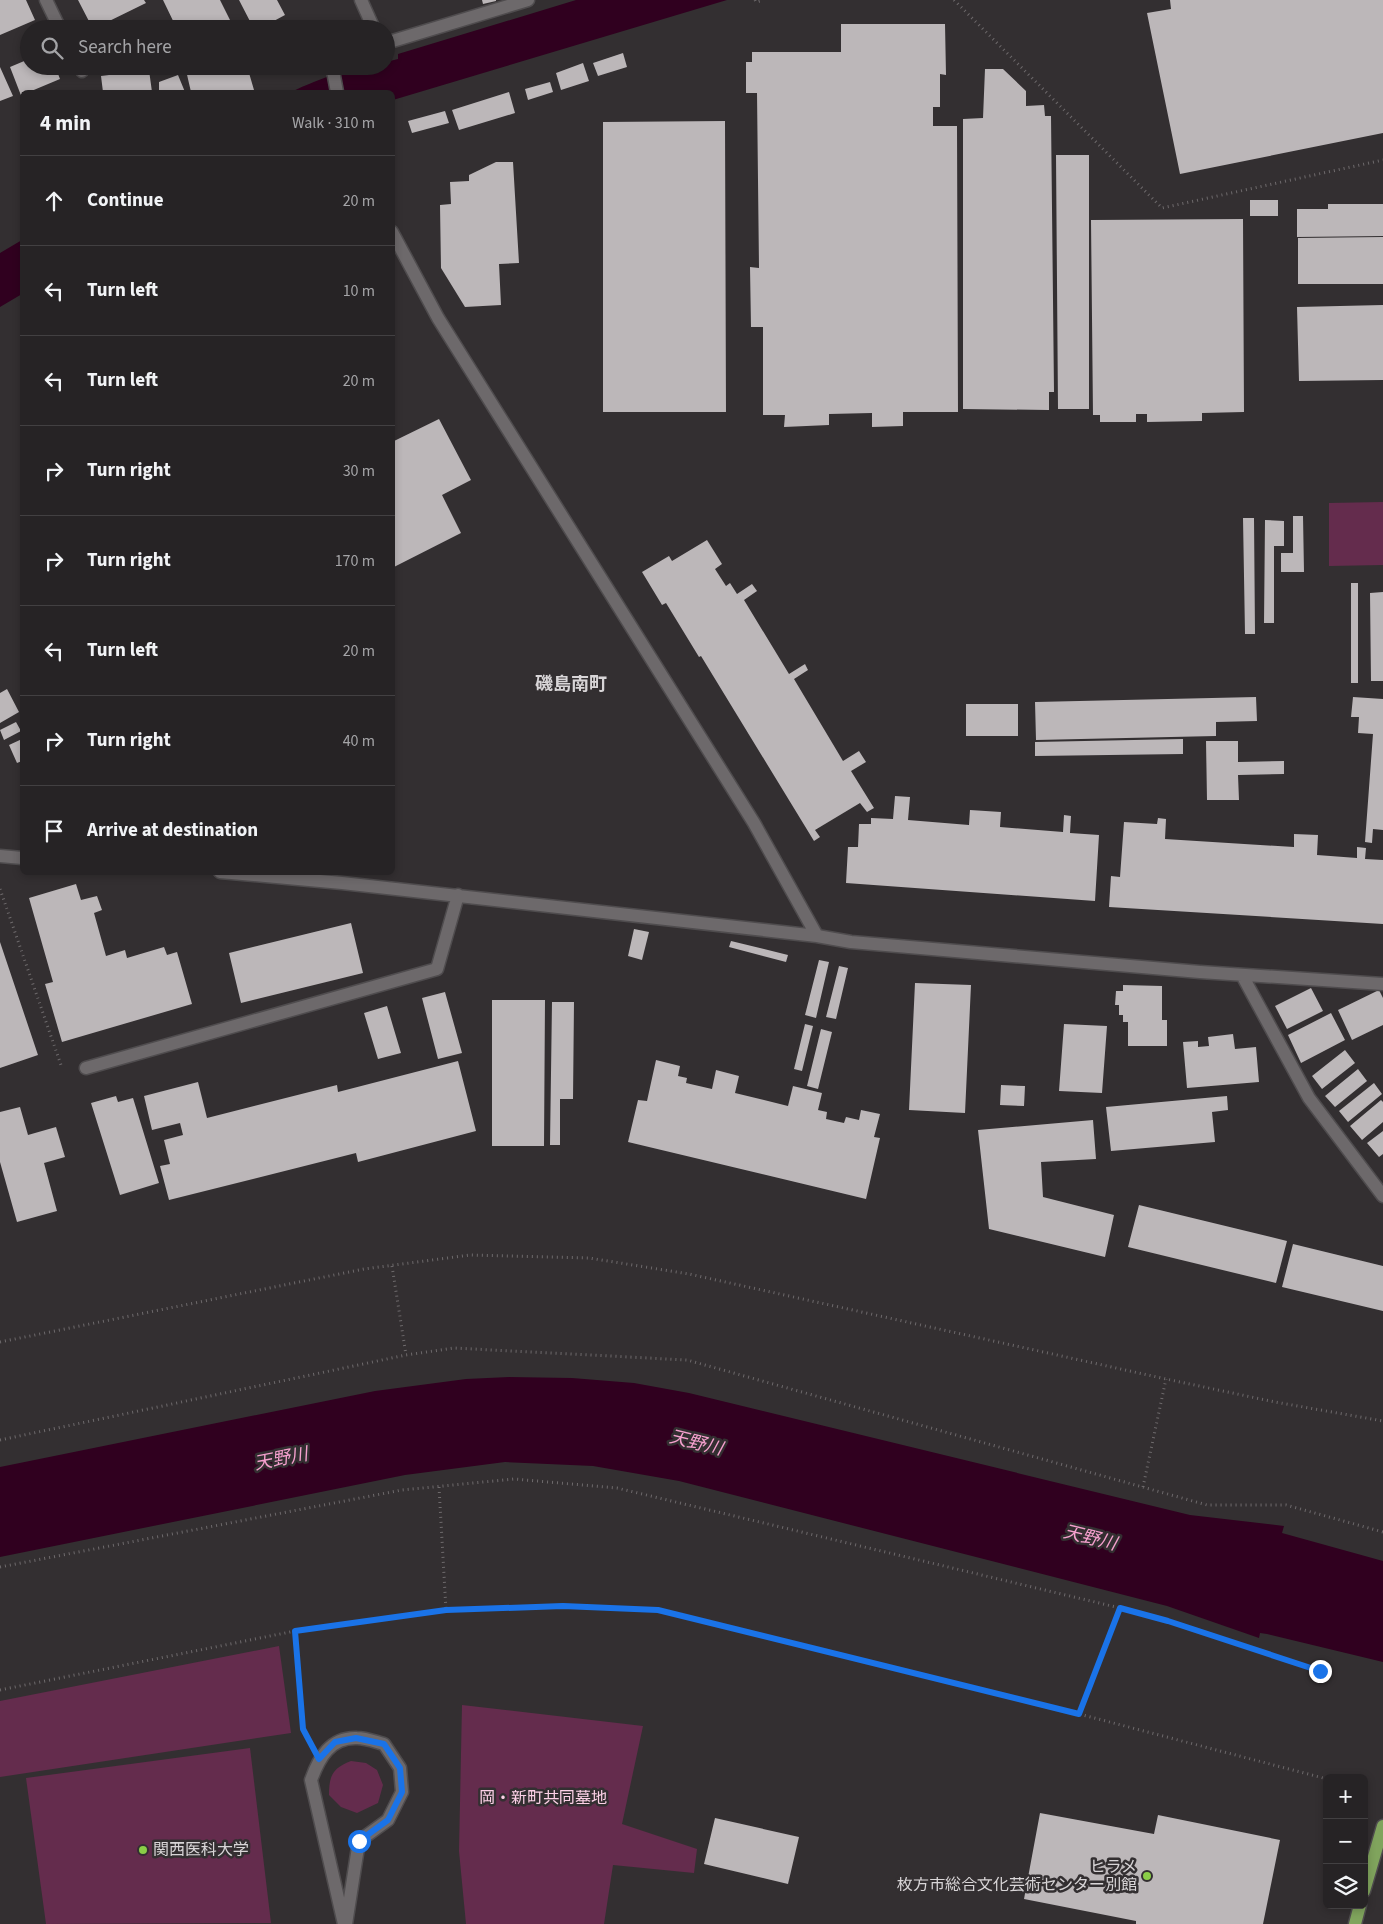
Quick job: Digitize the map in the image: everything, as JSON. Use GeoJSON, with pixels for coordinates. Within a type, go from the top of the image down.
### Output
{"type":"FeatureCollection","features":[{"type":"Feature","properties":{"kind":"main road"},"geometry":{"type":"LineString","coordinates":[[1368,1877],[1383,1826]]}},
{"type":"Feature","properties":{"kind":"main road"},"geometry":{"type":"LineString","coordinates":[[1355,1924],[1359,1909]]}},
{"type":"Feature","properties":{"kind":"street"},"geometry":{"type":"LineString","coordinates":[[46,0],[56,20]]}},
{"type":"Feature","properties":{"kind":"street"},"geometry":{"type":"LineString","coordinates":[[361,0],[370,20]]}},
{"type":"Feature","properties":{"kind":"street"},"geometry":{"type":"LineString","coordinates":[[395,41],[528,0]]}},
{"type":"Feature","properties":{"kind":"street"},"geometry":{"type":"LineString","coordinates":[[337,75],[337,90]]}},
{"type":"Feature","properties":{"kind":"street"},"geometry":{"type":"LineString","coordinates":[[395,238],[438,318],[754,823],[817,936]]}},
{"type":"Feature","properties":{"kind":"street"},"geometry":{"type":"LineString","coordinates":[[0,856],[20,858]]}},
{"type":"Feature","properties":{"kind":"street"},"geometry":{"type":"LineString","coordinates":[[257,875],[458,895],[817,936],[851,942],[1242,975],[1383,984]]}},
{"type":"Feature","properties":{"kind":"street"},"geometry":{"type":"LineString","coordinates":[[86,1068],[437,969],[458,895]]}},
{"type":"Feature","properties":{"kind":"street"},"geometry":{"type":"LineString","coordinates":[[1242,975],[1309,1098],[1383,1196]]}},
{"type":"Feature","properties":{"kind":"street"},"geometry":{"type":"LineString","coordinates":[[356,1738],[384,1744],[400,1768],[402,1792],[388,1820],[359,1841],[345,1924],[311,1780],[319,1759],[335,1742],[356,1738]]}},
{"type":"Feature","properties":{"kind":"path"},"geometry":{"type":"LineString","coordinates":[[756,1],[763,0]]}},
{"type":"Feature","properties":{"kind":"path"},"geometry":{"type":"LineString","coordinates":[[954,0],[1162,208],[1383,160]]}},
{"type":"Feature","properties":{"kind":"path"},"geometry":{"type":"LineString","coordinates":[[0,889],[64,1075],[86,1068]]}},
{"type":"Feature","properties":{"kind":"path"},"geometry":{"type":"LineString","coordinates":[[0,1342],[364,1269],[470,1255],[589,1258],[689,1274],[1166,1379],[1275,1402],[1383,1421]]}},
{"type":"Feature","properties":{"kind":"path"},"geometry":{"type":"LineString","coordinates":[[392,1266],[406,1355]]}},
{"type":"Feature","properties":{"kind":"path"},"geometry":{"type":"LineString","coordinates":[[0,1440],[406,1355],[454,1348],[687,1360],[1207,1505],[1286,1505],[1383,1532]]}},
{"type":"Feature","properties":{"kind":"path"},"geometry":{"type":"LineString","coordinates":[[1143,1487],[1166,1379]]}},
{"type":"Feature","properties":{"kind":"path"},"geometry":{"type":"LineString","coordinates":[[0,1567],[402,1490],[514,1479],[617,1488],[1120,1608],[1168,1621],[1320,1671]]}},
{"type":"Feature","properties":{"kind":"path"},"geometry":{"type":"LineString","coordinates":[[439,1487],[446,1610]]}},
{"type":"Feature","properties":{"kind":"path"},"geometry":{"type":"LineString","coordinates":[[0,1690],[295,1631],[446,1610],[563,1606],[658,1610],[1079,1714],[1323,1778]]}},
{"type":"Feature","properties":{"kind":"path"},"geometry":{"type":"LineString","coordinates":[[1079,1714],[1120,1608]]}},
{"type":"Feature","properties":{"kind":"path"},"geometry":{"type":"LineString","coordinates":[[295,1631],[303,1729],[319,1759]]}},
{"type":"Feature","properties":{"kind":"green space"},"geometry":{"type":"Polygon","coordinates":[[[1383,502],[1383,565],[1329,566],[1329,503],[1383,502]]]}},
{"type":"Feature","properties":{"kind":"green space"},"geometry":{"type":"Polygon","coordinates":[[[279,1646],[291,1733],[0,1777],[0,1701],[279,1646]]]}},
{"type":"Feature","properties":{"kind":"green space","name":"岡・新町共同墓地"},"geometry":{"type":"Polygon","coordinates":[[[462,1705],[643,1726],[622,1824],[697,1849],[694,1873],[613,1865],[604,1924],[466,1924],[459,1851],[462,1705]]]}},
{"type":"Feature","properties":{"kind":"green space","name":"関西医科大学"},"geometry":{"type":"Polygon","coordinates":[[[250,1748],[271,1923],[46,1924],[26,1778],[250,1748]]]}},
{"type":"Feature","properties":{"kind":"green space"},"geometry":{"type":"Polygon","coordinates":[[[351,1761],[366,1763],[377,1770],[383,1785],[378,1803],[357,1813],[341,1807],[329,1795],[333,1773],[340,1766],[351,1761]]]}},
{"type":"Feature","properties":{"kind":"water"},"geometry":{"type":"Polygon","coordinates":[[[576,0],[727,0],[395,99],[395,90],[296,90],[334,75],[395,75],[395,60],[398,59],[398,54],[576,0]]]}},
{"type":"Feature","properties":{"kind":"water"},"geometry":{"type":"Polygon","coordinates":[[[20,241],[20,295],[0,307],[0,253],[20,241]]]}},
{"type":"Feature","properties":{"kind":"water","name":"天野川"},"geometry":{"type":"Polygon","coordinates":[[[509,1377],[572,1378],[634,1383],[689,1393],[1190,1515],[1284,1526],[1282,1533],[1383,1561],[1383,1662],[1267,1634],[1260,1633],[1259,1638],[1167,1606],[679,1481],[593,1466],[505,1462],[405,1475],[0,1557],[0,1467],[375,1391],[466,1379],[509,1377]]]}},
{"type":"Feature","properties":{"kind":"building"},"geometry":{"type":"Polygon","coordinates":[[[0,0],[26,0],[35,20],[20,20],[20,26],[0,35],[0,0]]]}},
{"type":"Feature","properties":{"kind":"building"},"geometry":{"type":"Polygon","coordinates":[[[78,0],[144,0],[146,3],[111,20],[88,20],[78,0]]]}},
{"type":"Feature","properties":{"kind":"building"},"geometry":{"type":"Polygon","coordinates":[[[163,0],[220,0],[230,20],[173,20],[163,0]]]}},
{"type":"Feature","properties":{"kind":"building"},"geometry":{"type":"Polygon","coordinates":[[[239,0],[277,0],[285,15],[276,20],[249,20],[239,0]]]}},
{"type":"Feature","properties":{"kind":"building"},"geometry":{"type":"Polygon","coordinates":[[[482,0],[496,0],[496,1],[483,4],[482,0]]]}},
{"type":"Feature","properties":{"kind":"building"},"geometry":{"type":"Polygon","coordinates":[[[1170,0],[1383,0],[1383,133],[1180,174],[1147,13],[1171,9],[1170,0]]]}},
{"type":"Feature","properties":{"kind":"building"},"geometry":{"type":"Polygon","coordinates":[[[841,24],[945,24],[946,75],[940,74],[940,107],[933,107],[933,126],[957,126],[958,412],[903,412],[903,426],[872,427],[872,413],[829,414],[829,425],[784,427],[785,415],[763,415],[763,327],[751,327],[750,267],[759,268],[757,93],[746,93],[746,62],[752,62],[752,52],[841,52],[841,24]]]}},
{"type":"Feature","properties":{"kind":"building"},"geometry":{"type":"Polygon","coordinates":[[[623,53],[627,67],[598,76],[593,63],[623,53]]]}},
{"type":"Feature","properties":{"kind":"building"},"geometry":{"type":"Polygon","coordinates":[[[20,63],[20,75],[58,75],[60,79],[34,90],[20,90],[20,93],[10,67],[20,63]]]}},
{"type":"Feature","properties":{"kind":"building"},"geometry":{"type":"Polygon","coordinates":[[[583,63],[589,81],[561,90],[556,73],[583,63]]]}},
{"type":"Feature","properties":{"kind":"building"},"geometry":{"type":"Polygon","coordinates":[[[0,67],[13,96],[0,101],[0,67]]]}},
{"type":"Feature","properties":{"kind":"building"},"geometry":{"type":"Polygon","coordinates":[[[985,69],[1003,69],[1026,91],[1026,106],[1044,105],[1045,116],[1051,116],[1054,392],[1049,392],[1049,410],[963,409],[963,119],[983,118],[985,69]]]}},
{"type":"Feature","properties":{"kind":"building"},"geometry":{"type":"Polygon","coordinates":[[[150,75],[152,90],[103,90],[101,76],[150,75]]]}},
{"type":"Feature","properties":{"kind":"building"},"geometry":{"type":"Polygon","coordinates":[[[178,75],[184,90],[159,90],[159,82],[178,75]]]}},
{"type":"Feature","properties":{"kind":"building"},"geometry":{"type":"Polygon","coordinates":[[[187,75],[250,75],[254,90],[191,90],[187,75]]]}},
{"type":"Feature","properties":{"kind":"building"},"geometry":{"type":"Polygon","coordinates":[[[550,82],[553,92],[528,100],[525,89],[550,82]]]}},
{"type":"Feature","properties":{"kind":"building"},"geometry":{"type":"Polygon","coordinates":[[[509,92],[515,113],[459,130],[452,110],[509,92]]]}},
{"type":"Feature","properties":{"kind":"building"},"geometry":{"type":"Polygon","coordinates":[[[445,111],[449,123],[412,133],[408,121],[445,111]]]}},
{"type":"Feature","properties":{"kind":"building"},"geometry":{"type":"Polygon","coordinates":[[[725,121],[726,412],[603,412],[603,122],[725,121]]]}},
{"type":"Feature","properties":{"kind":"building"},"geometry":{"type":"Polygon","coordinates":[[[1056,155],[1089,155],[1089,409],[1058,409],[1056,155]]]}},
{"type":"Feature","properties":{"kind":"building"},"geometry":{"type":"Polygon","coordinates":[[[496,162],[513,162],[519,263],[499,264],[501,305],[465,307],[441,268],[440,205],[451,204],[450,182],[469,181],[469,175],[496,162]]]}},
{"type":"Feature","properties":{"kind":"building"},"geometry":{"type":"Polygon","coordinates":[[[1250,200],[1278,200],[1278,216],[1250,216],[1250,200]]]}},
{"type":"Feature","properties":{"kind":"building"},"geometry":{"type":"Polygon","coordinates":[[[1328,204],[1383,204],[1383,236],[1297,237],[1297,209],[1328,209],[1328,204]]]}},
{"type":"Feature","properties":{"kind":"building"},"geometry":{"type":"Polygon","coordinates":[[[1243,219],[1244,412],[1202,413],[1202,421],[1147,422],[1147,414],[1136,414],[1136,422],[1100,422],[1100,415],[1093,415],[1091,220],[1243,219]]]}},
{"type":"Feature","properties":{"kind":"building"},"geometry":{"type":"Polygon","coordinates":[[[1383,237],[1383,284],[1298,284],[1298,238],[1383,237]]]}},
{"type":"Feature","properties":{"kind":"building"},"geometry":{"type":"Polygon","coordinates":[[[1383,305],[1383,380],[1299,381],[1297,307],[1383,305]]]}},
{"type":"Feature","properties":{"kind":"building"},"geometry":{"type":"Polygon","coordinates":[[[439,419],[471,480],[442,495],[461,533],[395,566],[395,441],[439,419]]]}},
{"type":"Feature","properties":{"kind":"building"},"geometry":{"type":"Polygon","coordinates":[[[1293,516],[1303,516],[1304,572],[1281,572],[1281,553],[1293,553],[1293,516]]]}},
{"type":"Feature","properties":{"kind":"building"},"geometry":{"type":"Polygon","coordinates":[[[1243,518],[1254,518],[1255,634],[1245,634],[1243,518]]]}},
{"type":"Feature","properties":{"kind":"building"},"geometry":{"type":"Polygon","coordinates":[[[1265,520],[1284,521],[1284,546],[1274,546],[1274,623],[1264,623],[1265,520]]]}},
{"type":"Feature","properties":{"kind":"building"},"geometry":{"type":"Polygon","coordinates":[[[707,540],[722,564],[715,569],[726,586],[730,583],[737,594],[752,584],[757,591],[744,600],[789,674],[805,664],[808,670],[794,679],[843,761],[859,751],[866,762],[851,771],[874,808],[867,812],[860,803],[815,830],[820,837],[814,841],[701,656],[699,657],[666,603],[662,605],[642,572],[669,556],[672,561],[707,540]]]}},
{"type":"Feature","properties":{"kind":"building"},"geometry":{"type":"Polygon","coordinates":[[[1351,583],[1358,583],[1358,683],[1351,683],[1351,583]]]}},
{"type":"Feature","properties":{"kind":"building"},"geometry":{"type":"Polygon","coordinates":[[[1383,592],[1383,681],[1371,681],[1370,593],[1383,592]]]}},
{"type":"Feature","properties":{"kind":"building"},"geometry":{"type":"Polygon","coordinates":[[[7,689],[19,712],[0,723],[0,693],[7,689]]]}},
{"type":"Feature","properties":{"kind":"building"},"geometry":{"type":"Polygon","coordinates":[[[1256,697],[1257,721],[1216,722],[1216,736],[1036,740],[1035,702],[1256,697]]]}},
{"type":"Feature","properties":{"kind":"building"},"geometry":{"type":"Polygon","coordinates":[[[1353,697],[1383,699],[1383,830],[1373,829],[1372,843],[1365,842],[1373,734],[1358,733],[1359,717],[1351,717],[1353,697]]]}},
{"type":"Feature","properties":{"kind":"building"},"geometry":{"type":"Polygon","coordinates":[[[966,704],[1018,704],[1018,736],[966,736],[966,704]]]}},
{"type":"Feature","properties":{"kind":"building"},"geometry":{"type":"Polygon","coordinates":[[[16,722],[20,732],[4,740],[0,730],[16,722]]]}},
{"type":"Feature","properties":{"kind":"building"},"geometry":{"type":"Polygon","coordinates":[[[1183,739],[1183,754],[1035,756],[1035,742],[1183,739]]]}},
{"type":"Feature","properties":{"kind":"building"},"geometry":{"type":"Polygon","coordinates":[[[20,740],[20,762],[17,763],[9,745],[20,740]]]}},
{"type":"Feature","properties":{"kind":"building"},"geometry":{"type":"Polygon","coordinates":[[[1206,741],[1238,741],[1238,762],[1284,761],[1284,774],[1238,775],[1239,800],[1207,800],[1206,741]]]}},
{"type":"Feature","properties":{"kind":"building"},"geometry":{"type":"Polygon","coordinates":[[[895,796],[910,797],[908,820],[969,825],[970,810],[1001,812],[1000,827],[1063,832],[1064,815],[1071,816],[1070,833],[1099,835],[1095,901],[846,883],[848,847],[858,847],[859,824],[871,824],[871,818],[893,819],[895,796]]]}},
{"type":"Feature","properties":{"kind":"building"},"geometry":{"type":"Polygon","coordinates":[[[1158,818],[1166,819],[1165,839],[1294,847],[1294,834],[1318,835],[1317,855],[1357,858],[1357,847],[1366,848],[1365,859],[1383,860],[1383,924],[1109,907],[1111,876],[1120,877],[1124,822],[1157,824],[1158,818]]]}},
{"type":"Feature","properties":{"kind":"building"},"geometry":{"type":"Polygon","coordinates":[[[76,884],[81,900],[97,896],[102,910],[94,913],[106,956],[125,950],[127,958],[164,947],[167,955],[177,952],[192,1004],[62,1042],[45,984],[53,982],[29,898],[76,884]]]}},
{"type":"Feature","properties":{"kind":"building"},"geometry":{"type":"Polygon","coordinates":[[[351,923],[363,973],[241,1003],[229,953],[351,923]]]}},
{"type":"Feature","properties":{"kind":"building"},"geometry":{"type":"Polygon","coordinates":[[[634,929],[649,932],[642,960],[628,956],[634,929]]]}},
{"type":"Feature","properties":{"kind":"building"},"geometry":{"type":"Polygon","coordinates":[[[731,941],[788,955],[786,962],[729,947],[731,941]]]}},
{"type":"Feature","properties":{"kind":"building"},"geometry":{"type":"Polygon","coordinates":[[[0,942],[38,1055],[0,1068],[0,942]]]}},
{"type":"Feature","properties":{"kind":"building"},"geometry":{"type":"Polygon","coordinates":[[[819,960],[829,962],[816,1018],[805,1015],[819,960]]]}},
{"type":"Feature","properties":{"kind":"building"},"geometry":{"type":"Polygon","coordinates":[[[839,966],[848,968],[836,1019],[826,1017],[839,966]]]}},
{"type":"Feature","properties":{"kind":"building"},"geometry":{"type":"Polygon","coordinates":[[[915,983],[971,985],[965,1113],[909,1110],[915,983]]]}},
{"type":"Feature","properties":{"kind":"building"},"geometry":{"type":"Polygon","coordinates":[[[1123,985],[1162,986],[1162,1020],[1167,1020],[1167,1046],[1128,1046],[1128,1022],[1123,1022],[1123,1015],[1119,1015],[1119,1005],[1115,1005],[1116,991],[1123,991],[1123,985]]]}},
{"type":"Feature","properties":{"kind":"building"},"geometry":{"type":"Polygon","coordinates":[[[1311,988],[1323,1011],[1287,1029],[1275,1006],[1311,988]]]}},
{"type":"Feature","properties":{"kind":"building"},"geometry":{"type":"Polygon","coordinates":[[[1379,990],[1383,998],[1383,1025],[1352,1040],[1338,1010],[1379,990]]]}},
{"type":"Feature","properties":{"kind":"building"},"geometry":{"type":"Polygon","coordinates":[[[445,992],[462,1053],[438,1059],[422,998],[445,992]]]}},
{"type":"Feature","properties":{"kind":"building"},"geometry":{"type":"Polygon","coordinates":[[[492,1000],[545,1000],[544,1146],[492,1146],[492,1000]]]}},
{"type":"Feature","properties":{"kind":"building"},"geometry":{"type":"Polygon","coordinates":[[[552,1002],[574,1002],[573,1099],[560,1099],[560,1145],[550,1145],[552,1002]]]}},
{"type":"Feature","properties":{"kind":"building"},"geometry":{"type":"Polygon","coordinates":[[[387,1006],[401,1053],[378,1059],[364,1013],[387,1006]]]}},
{"type":"Feature","properties":{"kind":"building"},"geometry":{"type":"Polygon","coordinates":[[[1331,1013],[1345,1040],[1301,1063],[1288,1035],[1331,1013]]]}},
{"type":"Feature","properties":{"kind":"building"},"geometry":{"type":"Polygon","coordinates":[[[805,1024],[813,1026],[802,1071],[794,1069],[805,1024]]]}},
{"type":"Feature","properties":{"kind":"building"},"geometry":{"type":"Polygon","coordinates":[[[1064,1024],[1107,1026],[1102,1093],[1059,1091],[1064,1024]]]}},
{"type":"Feature","properties":{"kind":"building"},"geometry":{"type":"Polygon","coordinates":[[[821,1029],[832,1032],[818,1089],[807,1086],[821,1029]]]}},
{"type":"Feature","properties":{"kind":"building"},"geometry":{"type":"Polygon","coordinates":[[[1233,1034],[1235,1049],[1256,1047],[1259,1082],[1187,1088],[1183,1042],[1198,1041],[1198,1047],[1209,1046],[1208,1037],[1233,1034]]]}},
{"type":"Feature","properties":{"kind":"building"},"geometry":{"type":"Polygon","coordinates":[[[1345,1050],[1355,1063],[1322,1089],[1312,1076],[1345,1050]]]}},
{"type":"Feature","properties":{"kind":"building"},"geometry":{"type":"Polygon","coordinates":[[[656,1060],[680,1066],[678,1076],[687,1078],[686,1083],[712,1089],[716,1070],[739,1076],[735,1093],[788,1106],[793,1086],[822,1093],[818,1110],[827,1112],[826,1119],[844,1123],[846,1117],[859,1120],[861,1110],[880,1114],[874,1137],[880,1138],[866,1199],[628,1142],[638,1100],[647,1101],[656,1060]]]}},
{"type":"Feature","properties":{"kind":"building"},"geometry":{"type":"Polygon","coordinates":[[[458,1061],[476,1131],[358,1162],[356,1153],[169,1200],[160,1166],[170,1164],[164,1140],[183,1135],[180,1123],[152,1130],[144,1096],[198,1082],[207,1118],[337,1085],[338,1092],[458,1061]]]}},
{"type":"Feature","properties":{"kind":"building"},"geometry":{"type":"Polygon","coordinates":[[[1358,1069],[1367,1081],[1335,1107],[1325,1096],[1358,1069]]]}},
{"type":"Feature","properties":{"kind":"building"},"geometry":{"type":"Polygon","coordinates":[[[1374,1083],[1382,1094],[1348,1122],[1339,1111],[1374,1083]]]}},
{"type":"Feature","properties":{"kind":"building"},"geometry":{"type":"Polygon","coordinates":[[[1001,1085],[1025,1086],[1024,1106],[1000,1105],[1001,1085]]]}},
{"type":"Feature","properties":{"kind":"building"},"geometry":{"type":"Polygon","coordinates":[[[116,1096],[118,1102],[133,1098],[159,1183],[120,1195],[91,1103],[116,1096]]]}},
{"type":"Feature","properties":{"kind":"building"},"geometry":{"type":"Polygon","coordinates":[[[1227,1096],[1228,1110],[1212,1112],[1215,1142],[1111,1151],[1106,1107],[1227,1096]]]}},
{"type":"Feature","properties":{"kind":"building"},"geometry":{"type":"Polygon","coordinates":[[[1381,1100],[1383,1102],[1383,1122],[1362,1140],[1350,1126],[1381,1100]]]}},
{"type":"Feature","properties":{"kind":"building"},"geometry":{"type":"Polygon","coordinates":[[[20,1107],[28,1135],[56,1127],[65,1157],[44,1163],[57,1211],[17,1222],[0,1162],[0,1112],[20,1107]]]}},
{"type":"Feature","properties":{"kind":"building"},"geometry":{"type":"Polygon","coordinates":[[[1093,1120],[1096,1159],[1041,1162],[1043,1197],[1114,1215],[1105,1257],[989,1229],[978,1130],[1093,1120]]]}},
{"type":"Feature","properties":{"kind":"building"},"geometry":{"type":"Polygon","coordinates":[[[1383,1131],[1383,1154],[1379,1157],[1367,1143],[1383,1131]]]}},
{"type":"Feature","properties":{"kind":"building"},"geometry":{"type":"Polygon","coordinates":[[[1139,1205],[1287,1241],[1276,1283],[1128,1247],[1139,1205]]]}},
{"type":"Feature","properties":{"kind":"building"},"geometry":{"type":"Polygon","coordinates":[[[1293,1244],[1383,1266],[1383,1311],[1282,1287],[1293,1244]]]}},
{"type":"Feature","properties":{"kind":"building"},"geometry":{"type":"Polygon","coordinates":[[[1040,1813],[1154,1834],[1158,1815],[1280,1840],[1263,1924],[1136,1924],[1136,1921],[1024,1899],[1040,1813]]]}},
{"type":"Feature","properties":{"kind":"building"},"geometry":{"type":"Polygon","coordinates":[[[715,1818],[799,1837],[788,1884],[704,1864],[715,1818]]]}},
{"type":"Feature","properties":{"kind":"place","name":"関西医科大学"},"geometry":{"type":"Point","coordinates":[143,1850]}},
{"type":"Feature","properties":{"kind":"place","name":"ヒラメ 枚方市総合文化芸術センター別館"},"geometry":{"type":"Point","coordinates":[1147,1876]}},
{"type":"Feature","properties":{"kind":"district","name":"磯島南町"},"geometry":{"type":"Point","coordinates":[571,684]}},
{"type":"Feature","properties":{"kind":"route"},"geometry":{"type":"LineString","coordinates":[[359,1841],[388,1820],[402,1792],[400,1768],[384,1744],[356,1738],[335,1742],[319,1759],[303,1729],[295,1631],[446,1610],[563,1606],[658,1610],[1079,1714],[1120,1608],[1168,1621],[1320,1671]]}}]}
